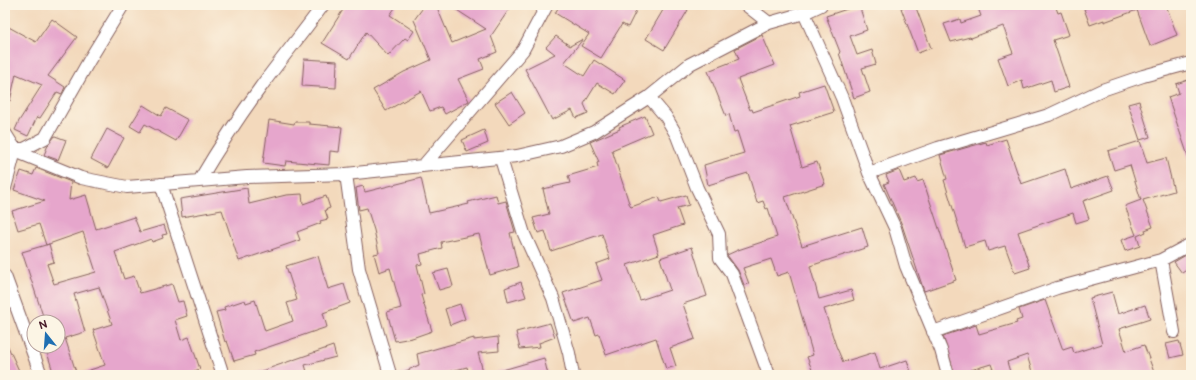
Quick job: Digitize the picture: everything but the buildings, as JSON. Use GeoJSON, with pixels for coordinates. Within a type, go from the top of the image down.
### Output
{"type":"FeatureCollection","features":[{"type":"Feature","properties":{"kind":"street"},"geometry":{"type":"LineString","coordinates":[[6,134],[15,149],[24,149],[45,138],[123,5]]}},
{"type":"Feature","properties":{"kind":"street"},"geometry":{"type":"LineString","coordinates":[[200,181],[222,142],[260,86],[299,40],[323,5]]}},
{"type":"Feature","properties":{"kind":"street"},"geometry":{"type":"LineString","coordinates":[[423,166],[523,50],[547,5]]}},
{"type":"Feature","properties":{"kind":"street"},"geometry":{"type":"LineString","coordinates":[[746,5],[769,23]]}},
{"type":"Feature","properties":{"kind":"street"},"geometry":{"type":"LineString","coordinates":[[6,134],[15,151],[73,175],[98,182],[127,187],[255,176],[346,174],[501,159],[540,152],[594,132],[649,97],[690,64],[769,23],[804,13],[821,5]]}},
{"type":"Feature","properties":{"kind":"street"},"geometry":{"type":"LineString","coordinates":[[804,13],[842,98],[869,173],[896,228],[906,266],[941,350],[948,375]]}},
{"type":"Feature","properties":{"kind":"street"},"geometry":{"type":"LineString","coordinates":[[869,173],[938,148],[1049,115],[1102,90],[1143,76],[1191,63]]}},
{"type":"Feature","properties":{"kind":"street"},"geometry":{"type":"LineString","coordinates":[[649,97],[666,117],[677,136],[697,188],[719,234],[720,258],[732,274],[769,375]]}},
{"type":"Feature","properties":{"kind":"street"},"geometry":{"type":"LineString","coordinates":[[5,188],[15,151]]}},
{"type":"Feature","properties":{"kind":"street"},"geometry":{"type":"LineString","coordinates":[[501,159],[524,234],[553,298],[570,353],[573,375]]}},
{"type":"Feature","properties":{"kind":"street"},"geometry":{"type":"LineString","coordinates":[[346,174],[359,269],[388,375]]}},
{"type":"Feature","properties":{"kind":"street"},"geometry":{"type":"LineString","coordinates":[[161,184],[223,375]]}},
{"type":"Feature","properties":{"kind":"street"},"geometry":{"type":"LineString","coordinates":[[933,332],[1057,288],[1161,260],[1191,244]]}},
{"type":"Feature","properties":{"kind":"street"},"geometry":{"type":"LineString","coordinates":[[1161,260],[1174,332]]}},
{"type":"Feature","properties":{"kind":"street"},"geometry":{"type":"LineString","coordinates":[[5,276],[40,375]]}}]}
